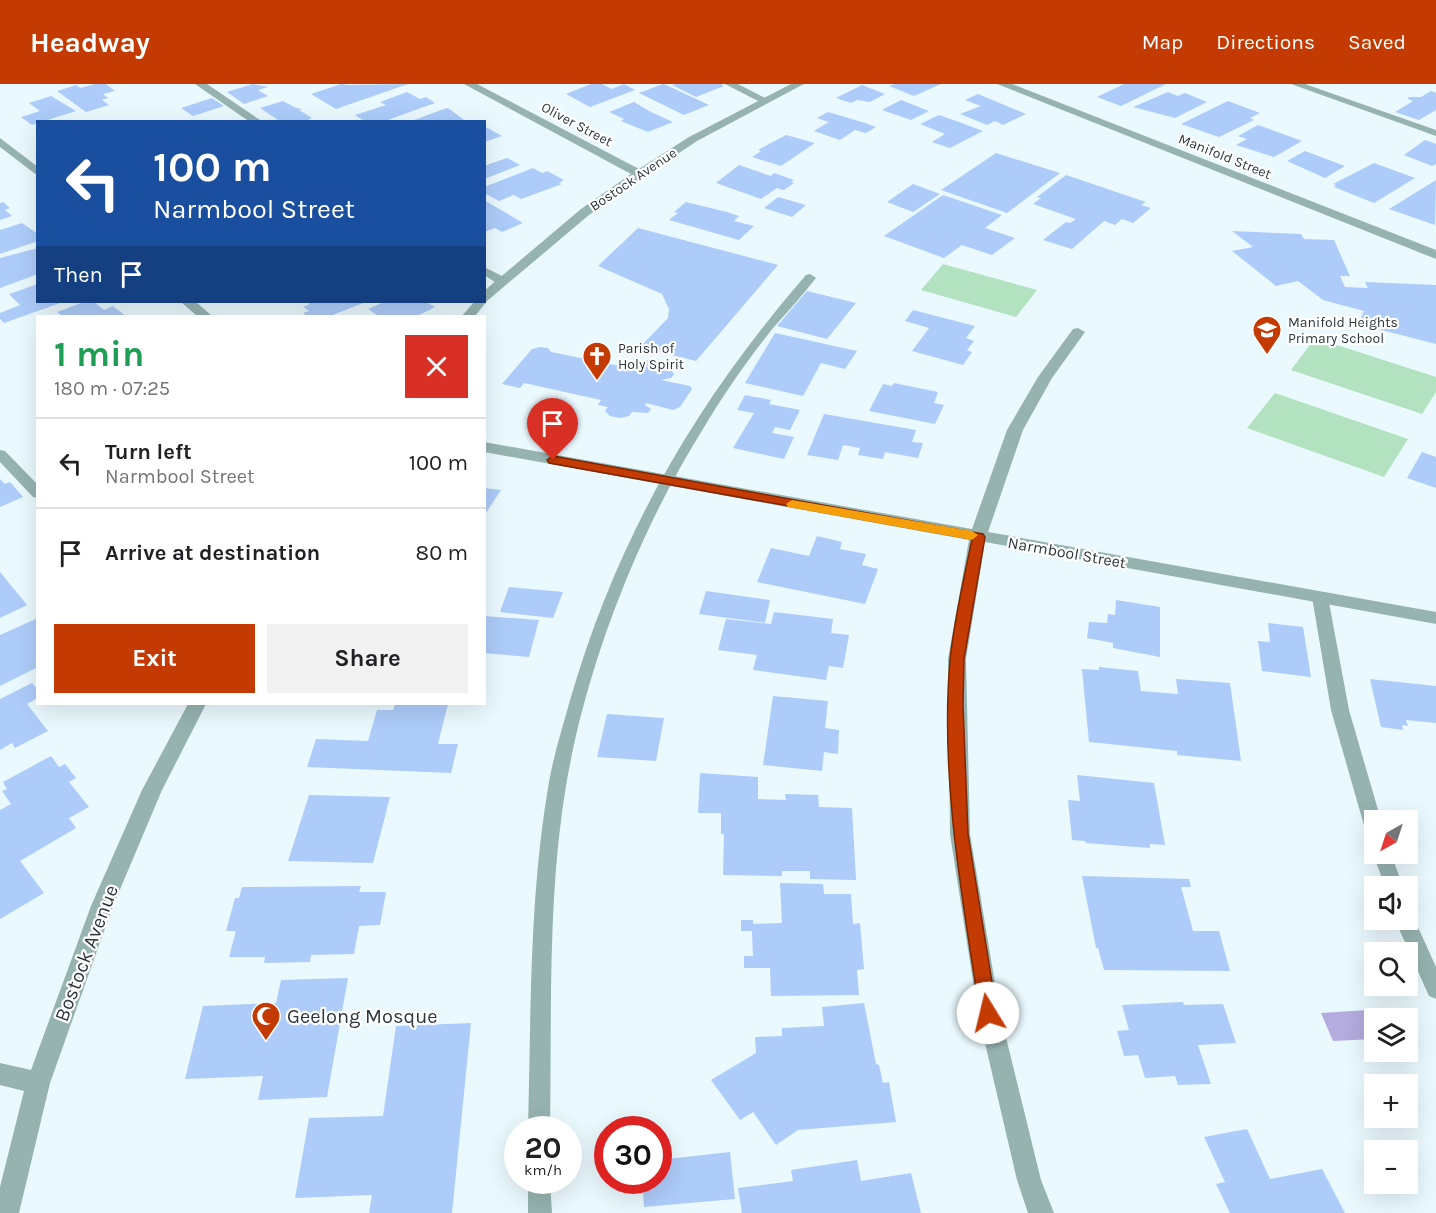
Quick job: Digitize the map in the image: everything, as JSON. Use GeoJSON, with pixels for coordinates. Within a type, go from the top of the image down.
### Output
{"type":"FeatureCollection","features":[{"type":"Feature","properties":{"kind":"street","name":"Oliver Street"},"geometry":{"type":"LineString","coordinates":[[469,84],[639,174]]}},
{"type":"Feature","properties":{"kind":"street","name":"Bostock Avenue"},"geometry":{"type":"LineString","coordinates":[[486,296],[585,212],[639,174],[693,139],[799,84]]}},
{"type":"Feature","properties":{"kind":"street","name":"Manifold Street"},"geometry":{"type":"LineString","coordinates":[[1002,84],[1436,255]]}},
{"type":"Feature","properties":{"kind":"street"},"geometry":{"type":"LineString","coordinates":[[0,141],[36,171]]}},
{"type":"Feature","properties":{"kind":"street"},"geometry":{"type":"LineString","coordinates":[[189,303],[204,315]]}},
{"type":"Feature","properties":{"kind":"street"},"geometry":{"type":"LineString","coordinates":[[469,315],[480,303]]}},
{"type":"Feature","properties":{"kind":"street"},"geometry":{"type":"LineString","coordinates":[[1041,1213],[1029,1180],[988,1013],[960,834],[957,659],[978,537],[1015,430],[1045,377],[1078,332]]}},
{"type":"Feature","properties":{"kind":"street","name":"Narmbool Street"},"geometry":{"type":"LineString","coordinates":[[486,447],[667,482],[1436,618]]}},
{"type":"Feature","properties":{"kind":"street","name":"Bostock Avenue"},"geometry":{"type":"LineString","coordinates":[[6,1213],[38,1083],[102,906],[152,790],[196,705]]}},
{"type":"Feature","properties":{"kind":"street"},"geometry":{"type":"LineString","coordinates":[[0,1074],[38,1083]]}},
{"type":"Feature","properties":{"kind":"lane"},"geometry":{"type":"LineString","coordinates":[[200,84],[255,120]]}},
{"type":"Feature","properties":{"kind":"lane"},"geometry":{"type":"LineString","coordinates":[[729,84],[766,101]]}},
{"type":"Feature","properties":{"kind":"lane"},"geometry":{"type":"LineString","coordinates":[[1296,84],[1436,133]]}},
{"type":"Feature","properties":{"kind":"lane"},"geometry":{"type":"LineString","coordinates":[[486,271],[502,281]]}},
{"type":"Feature","properties":{"kind":"lane"},"geometry":{"type":"LineString","coordinates":[[539,1116],[544,916],[557,786],[586,670],[621,571],[684,448],[742,358],[771,320],[810,278]]}},
{"type":"Feature","properties":{"kind":"lane"},"geometry":{"type":"LineString","coordinates":[[0,454],[36,492]]}},
{"type":"Feature","properties":{"kind":"lane"},"geometry":{"type":"LineString","coordinates":[[1320,597],[1340,710],[1369,810]]}},
{"type":"Feature","properties":{"kind":"lane"},"geometry":{"type":"LineString","coordinates":[[1410,930],[1436,990]]}},
{"type":"Feature","properties":{"kind":"lane"},"geometry":{"type":"LineString","coordinates":[[539,1194],[540,1213]]}},
{"type":"Feature","properties":{"kind":"green space"},"geometry":{"type":"Polygon","coordinates":[[[943,264],[1037,290],[1016,317],[921,290],[943,264]]]}},
{"type":"Feature","properties":{"kind":"green space"},"geometry":{"type":"Polygon","coordinates":[[[1315,338],[1436,377],[1436,392],[1422,414],[1291,370],[1315,338]]]}},
{"type":"Feature","properties":{"kind":"green space"},"geometry":{"type":"Polygon","coordinates":[[[1275,393],[1408,439],[1384,477],[1247,428],[1275,393]]]}},
{"type":"Feature","properties":{"kind":"shaded area"},"geometry":{"type":"Polygon","coordinates":[[[1364,1010],[1364,1039],[1333,1041],[1321,1013],[1364,1010]]]}},
{"type":"Feature","properties":{"kind":"building"},"geometry":{"type":"Polygon","coordinates":[[[106,84],[115,91],[103,94],[108,98],[102,100],[109,105],[86,112],[57,91],[76,85],[80,88],[106,84]]]}},
{"type":"Feature","properties":{"kind":"building"},"geometry":{"type":"Polygon","coordinates":[[[253,84],[268,87],[258,90],[268,96],[244,104],[227,92],[253,84]]]}},
{"type":"Feature","properties":{"kind":"building"},"geometry":{"type":"Polygon","coordinates":[[[341,84],[408,84],[336,109],[311,94],[341,84]]]}},
{"type":"Feature","properties":{"kind":"building"},"geometry":{"type":"Polygon","coordinates":[[[591,84],[602,84],[612,89],[624,84],[635,90],[590,107],[566,94],[591,84]]]}},
{"type":"Feature","properties":{"kind":"building"},"geometry":{"type":"Polygon","coordinates":[[[663,84],[709,105],[684,115],[639,93],[663,84]]]}},
{"type":"Feature","properties":{"kind":"building"},"geometry":{"type":"Polygon","coordinates":[[[721,84],[724,86],[696,97],[672,85],[721,84]]]}},
{"type":"Feature","properties":{"kind":"building"},"geometry":{"type":"Polygon","coordinates":[[[941,84],[914,96],[889,86],[941,84]]]}},
{"type":"Feature","properties":{"kind":"building"},"geometry":{"type":"Polygon","coordinates":[[[1124,84],[1166,84],[1121,106],[1097,97],[1124,84]]]}},
{"type":"Feature","properties":{"kind":"building"},"geometry":{"type":"Polygon","coordinates":[[[862,85],[885,94],[870,102],[857,100],[851,103],[836,98],[862,85]]]}},
{"type":"Feature","properties":{"kind":"building"},"geometry":{"type":"Polygon","coordinates":[[[1431,91],[1436,93],[1436,110],[1419,120],[1395,112],[1413,101],[1408,99],[1409,97],[1421,97],[1431,91]]]}},
{"type":"Feature","properties":{"kind":"building"},"geometry":{"type":"Polygon","coordinates":[[[407,92],[420,99],[426,97],[435,103],[388,120],[363,120],[355,115],[386,105],[380,102],[407,92]]]}},
{"type":"Feature","properties":{"kind":"building"},"geometry":{"type":"Polygon","coordinates":[[[1168,92],[1178,96],[1185,93],[1207,102],[1175,118],[1133,107],[1168,92]]]}},
{"type":"Feature","properties":{"kind":"building"},"geometry":{"type":"Polygon","coordinates":[[[978,94],[1026,114],[1003,125],[995,121],[987,125],[960,114],[981,106],[965,100],[978,94]]]}},
{"type":"Feature","properties":{"kind":"building"},"geometry":{"type":"Polygon","coordinates":[[[51,96],[76,111],[48,120],[36,120],[36,124],[32,125],[21,117],[40,111],[29,103],[51,96]]]}},
{"type":"Feature","properties":{"kind":"building"},"geometry":{"type":"Polygon","coordinates":[[[212,98],[224,106],[193,116],[181,108],[212,98]]]}},
{"type":"Feature","properties":{"kind":"building"},"geometry":{"type":"Polygon","coordinates":[[[901,100],[929,111],[911,120],[882,110],[901,100]]]}},
{"type":"Feature","properties":{"kind":"building"},"geometry":{"type":"Polygon","coordinates":[[[283,101],[303,109],[299,110],[312,118],[278,120],[260,108],[283,101]]]}},
{"type":"Feature","properties":{"kind":"building"},"geometry":{"type":"Polygon","coordinates":[[[1228,101],[1260,113],[1250,118],[1254,120],[1219,137],[1181,124],[1228,101]]]}},
{"type":"Feature","properties":{"kind":"building"},"geometry":{"type":"Polygon","coordinates":[[[634,102],[673,122],[648,132],[621,121],[624,119],[609,112],[634,102]]]}},
{"type":"Feature","properties":{"kind":"building"},"geometry":{"type":"Polygon","coordinates":[[[448,108],[464,120],[414,120],[448,108]]]}},
{"type":"Feature","properties":{"kind":"building"},"geometry":{"type":"Polygon","coordinates":[[[828,112],[876,127],[866,133],[855,130],[840,140],[814,131],[829,122],[817,118],[828,112]]]}},
{"type":"Feature","properties":{"kind":"building"},"geometry":{"type":"Polygon","coordinates":[[[939,115],[983,131],[950,148],[932,142],[945,134],[920,124],[939,115]]]}},
{"type":"Feature","properties":{"kind":"building"},"geometry":{"type":"Polygon","coordinates":[[[1258,125],[1302,141],[1274,157],[1236,145],[1247,139],[1238,136],[1258,125]]]}},
{"type":"Feature","properties":{"kind":"building"},"geometry":{"type":"Polygon","coordinates":[[[486,127],[502,136],[486,141],[486,127]]]}},
{"type":"Feature","properties":{"kind":"building"},"geometry":{"type":"Polygon","coordinates":[[[786,135],[815,143],[781,166],[752,157],[761,151],[758,150],[786,135]]]}},
{"type":"Feature","properties":{"kind":"building"},"geometry":{"type":"Polygon","coordinates":[[[1425,140],[1436,144],[1436,164],[1432,166],[1404,155],[1425,140]]]}},
{"type":"Feature","properties":{"kind":"building"},"geometry":{"type":"Polygon","coordinates":[[[1305,151],[1345,166],[1325,178],[1287,161],[1305,151]]]}},
{"type":"Feature","properties":{"kind":"building"},"geometry":{"type":"Polygon","coordinates":[[[996,153],[1060,173],[1007,213],[941,190],[996,153]]]}},
{"type":"Feature","properties":{"kind":"building"},"geometry":{"type":"Polygon","coordinates":[[[507,158],[520,165],[486,178],[486,165],[507,158]]]}},
{"type":"Feature","properties":{"kind":"building"},"geometry":{"type":"Polygon","coordinates":[[[1374,163],[1415,178],[1374,203],[1334,187],[1336,185],[1333,184],[1374,163]]]}},
{"type":"Feature","properties":{"kind":"building"},"geometry":{"type":"Polygon","coordinates":[[[739,165],[771,176],[774,173],[794,180],[791,182],[794,183],[784,190],[777,188],[761,199],[716,183],[739,165]]]}},
{"type":"Feature","properties":{"kind":"building"},"geometry":{"type":"Polygon","coordinates":[[[533,168],[542,173],[547,171],[564,180],[559,183],[562,184],[521,199],[514,195],[499,201],[486,194],[486,186],[533,168]]]}},
{"type":"Feature","properties":{"kind":"building"},"geometry":{"type":"Polygon","coordinates":[[[1066,175],[1146,202],[1141,205],[1151,208],[1133,223],[1122,219],[1115,225],[1104,221],[1072,249],[1043,240],[1066,222],[1070,223],[1076,219],[1033,204],[1041,198],[1037,197],[1066,175]]]}},
{"type":"Feature","properties":{"kind":"building"},"geometry":{"type":"Polygon","coordinates":[[[1436,180],[1435,225],[1389,209],[1436,180]]]}},
{"type":"Feature","properties":{"kind":"building"},"geometry":{"type":"Polygon","coordinates":[[[913,184],[940,194],[913,212],[887,202],[913,184]]]}},
{"type":"Feature","properties":{"kind":"building"},"geometry":{"type":"Polygon","coordinates":[[[943,195],[1002,215],[985,228],[1015,238],[992,255],[962,245],[944,258],[884,236],[943,195]]]}},
{"type":"Feature","properties":{"kind":"building"},"geometry":{"type":"Polygon","coordinates":[[[778,197],[806,205],[792,217],[764,208],[778,197]]]}},
{"type":"Feature","properties":{"kind":"building"},"geometry":{"type":"Polygon","coordinates":[[[486,201],[523,223],[502,232],[495,228],[486,231],[486,201]]]}},
{"type":"Feature","properties":{"kind":"building"},"geometry":{"type":"Polygon","coordinates":[[[3,202],[10,208],[5,210],[12,216],[0,220],[0,203],[3,202]]]}},
{"type":"Feature","properties":{"kind":"building"},"geometry":{"type":"Polygon","coordinates":[[[686,202],[739,216],[734,221],[754,226],[739,240],[669,220],[678,213],[674,212],[686,202]]]}},
{"type":"Feature","properties":{"kind":"building"},"geometry":{"type":"Polygon","coordinates":[[[22,223],[36,233],[36,242],[0,254],[0,230],[22,223]]]}},
{"type":"Feature","properties":{"kind":"building"},"geometry":{"type":"Polygon","coordinates":[[[638,228],[778,265],[696,361],[640,347],[668,318],[669,309],[662,294],[598,266],[638,228]]]}},
{"type":"Feature","properties":{"kind":"building"},"geometry":{"type":"Polygon","coordinates":[[[1232,231],[1301,234],[1304,239],[1334,240],[1350,276],[1340,276],[1345,287],[1368,288],[1365,282],[1436,285],[1436,344],[1358,324],[1364,311],[1323,300],[1298,281],[1276,286],[1232,251],[1253,247],[1232,231]]]}},
{"type":"Feature","properties":{"kind":"building"},"geometry":{"type":"Polygon","coordinates":[[[36,249],[36,275],[0,288],[0,258],[36,249]]]}},
{"type":"Feature","properties":{"kind":"building"},"geometry":{"type":"Polygon","coordinates":[[[36,285],[36,303],[60,303],[4,323],[0,319],[0,313],[20,305],[9,294],[36,285]]]}},
{"type":"Feature","properties":{"kind":"building"},"geometry":{"type":"Polygon","coordinates":[[[807,291],[856,303],[827,339],[777,326],[807,291]]]}},
{"type":"Feature","properties":{"kind":"building"},"geometry":{"type":"Polygon","coordinates":[[[81,303],[95,303],[104,310],[113,306],[125,315],[61,315],[57,312],[81,303]]]}},
{"type":"Feature","properties":{"kind":"building"},"geometry":{"type":"Polygon","coordinates":[[[308,303],[363,303],[333,315],[306,315],[303,313],[309,311],[303,307],[310,304],[308,303]]]}},
{"type":"Feature","properties":{"kind":"building"},"geometry":{"type":"Polygon","coordinates":[[[382,303],[428,303],[435,307],[419,315],[377,315],[368,309],[382,303]]]}},
{"type":"Feature","properties":{"kind":"building"},"geometry":{"type":"Polygon","coordinates":[[[913,310],[975,326],[966,338],[974,341],[967,350],[972,352],[963,365],[912,351],[929,328],[905,321],[913,310]]]}},
{"type":"Feature","properties":{"kind":"building"},"geometry":{"type":"Polygon","coordinates":[[[775,333],[857,351],[845,369],[821,363],[803,396],[745,383],[775,333]]]}},
{"type":"Feature","properties":{"kind":"building"},"geometry":{"type":"Polygon","coordinates":[[[548,348],[551,352],[625,367],[630,361],[639,363],[650,359],[659,360],[664,365],[662,368],[671,370],[674,374],[671,378],[661,380],[690,386],[692,389],[680,407],[673,410],[646,403],[645,405],[651,409],[648,413],[632,412],[629,416],[620,418],[610,416],[605,411],[608,407],[598,405],[601,400],[524,383],[520,388],[502,384],[532,349],[548,348]]]}},
{"type":"Feature","properties":{"kind":"building"},"geometry":{"type":"Polygon","coordinates":[[[894,383],[938,392],[934,403],[944,405],[935,424],[869,411],[883,384],[892,386],[894,383]]]}},
{"type":"Feature","properties":{"kind":"building"},"geometry":{"type":"Polygon","coordinates":[[[745,395],[771,400],[769,404],[800,410],[790,430],[775,427],[772,433],[794,437],[784,459],[733,448],[754,413],[737,410],[745,395]]]}},
{"type":"Feature","properties":{"kind":"building"},"geometry":{"type":"Polygon","coordinates":[[[824,414],[916,430],[912,442],[923,443],[918,458],[885,452],[883,459],[858,455],[860,448],[843,445],[838,460],[807,455],[824,414]]]}},
{"type":"Feature","properties":{"kind":"building"},"geometry":{"type":"Polygon","coordinates":[[[1422,452],[1436,457],[1436,488],[1407,478],[1422,452]]]}},
{"type":"Feature","properties":{"kind":"building"},"geometry":{"type":"Polygon","coordinates":[[[0,479],[5,484],[10,482],[23,497],[0,507],[0,479]]]}},
{"type":"Feature","properties":{"kind":"building"},"geometry":{"type":"Polygon","coordinates":[[[486,488],[501,490],[486,513],[486,488]]]}},
{"type":"Feature","properties":{"kind":"building"},"geometry":{"type":"Polygon","coordinates":[[[817,536],[842,542],[840,549],[866,554],[862,565],[878,569],[865,604],[757,582],[771,548],[809,556],[817,536]]]}},
{"type":"Feature","properties":{"kind":"building"},"geometry":{"type":"Polygon","coordinates":[[[0,572],[27,605],[0,618],[0,572]]]}},
{"type":"Feature","properties":{"kind":"building"},"geometry":{"type":"Polygon","coordinates":[[[509,587],[563,592],[553,618],[500,612],[509,587]]]}},
{"type":"Feature","properties":{"kind":"building"},"geometry":{"type":"Polygon","coordinates":[[[706,591],[770,600],[765,623],[699,614],[706,591]]]}},
{"type":"Feature","properties":{"kind":"building"},"geometry":{"type":"Polygon","coordinates":[[[1116,600],[1160,607],[1160,657],[1113,648],[1113,643],[1087,638],[1089,622],[1107,623],[1108,614],[1115,615],[1116,600]]]}},
{"type":"Feature","properties":{"kind":"building"},"geometry":{"type":"Polygon","coordinates":[[[774,612],[833,619],[831,633],[849,635],[843,668],[829,666],[826,680],[753,670],[757,655],[718,650],[726,619],[771,624],[774,612]]]}},
{"type":"Feature","properties":{"kind":"building"},"geometry":{"type":"Polygon","coordinates":[[[486,616],[539,620],[529,657],[486,653],[486,616]]]}},
{"type":"Feature","properties":{"kind":"building"},"geometry":{"type":"Polygon","coordinates":[[[36,619],[36,668],[0,686],[0,635],[36,619]]]}},
{"type":"Feature","properties":{"kind":"building"},"geometry":{"type":"Polygon","coordinates":[[[1268,623],[1303,627],[1311,677],[1262,671],[1258,641],[1270,642],[1268,623]]]}},
{"type":"Feature","properties":{"kind":"building"},"geometry":{"type":"Polygon","coordinates":[[[1099,667],[1138,671],[1141,691],[1178,694],[1176,679],[1230,683],[1241,761],[1177,755],[1177,751],[1089,742],[1082,669],[1099,670],[1099,667]]]}},
{"type":"Feature","properties":{"kind":"building"},"geometry":{"type":"Polygon","coordinates":[[[1370,679],[1436,686],[1436,723],[1406,720],[1408,726],[1402,725],[1403,730],[1381,727],[1370,679]]]}},
{"type":"Feature","properties":{"kind":"building"},"geometry":{"type":"Polygon","coordinates":[[[32,683],[36,688],[36,699],[27,704],[48,731],[15,748],[12,743],[0,750],[0,699],[32,683]]]}},
{"type":"Feature","properties":{"kind":"building"},"geometry":{"type":"Polygon","coordinates":[[[773,696],[828,701],[825,728],[839,730],[838,754],[824,752],[822,771],[763,765],[773,696]]]}},
{"type":"Feature","properties":{"kind":"building"},"geometry":{"type":"Polygon","coordinates":[[[395,705],[448,705],[438,744],[458,744],[451,773],[307,767],[316,739],[368,741],[377,710],[393,710],[395,705]]]}},
{"type":"Feature","properties":{"kind":"building"},"geometry":{"type":"Polygon","coordinates":[[[607,714],[664,718],[656,761],[597,757],[607,714]]]}},
{"type":"Feature","properties":{"kind":"building"},"geometry":{"type":"Polygon","coordinates":[[[51,756],[59,767],[65,764],[76,778],[69,782],[89,807],[69,818],[76,828],[20,861],[44,893],[0,919],[0,810],[11,804],[2,791],[7,789],[3,782],[51,756]]]}},
{"type":"Feature","properties":{"kind":"building"},"geometry":{"type":"Polygon","coordinates":[[[700,773],[758,777],[758,799],[786,800],[785,794],[818,795],[819,807],[852,808],[856,880],[810,879],[810,871],[782,871],[782,876],[723,875],[724,834],[721,834],[721,813],[698,813],[700,773]]]}},
{"type":"Feature","properties":{"kind":"building"},"geometry":{"type":"Polygon","coordinates":[[[1077,775],[1154,783],[1165,845],[1150,844],[1150,848],[1072,840],[1068,800],[1080,801],[1077,775]]]}},
{"type":"Feature","properties":{"kind":"building"},"geometry":{"type":"Polygon","coordinates":[[[309,795],[390,797],[373,863],[288,861],[309,795]]]}},
{"type":"Feature","properties":{"kind":"building"},"geometry":{"type":"Polygon","coordinates":[[[1082,876],[1189,879],[1191,887],[1181,887],[1193,931],[1219,931],[1230,971],[1104,970],[1098,948],[1096,948],[1082,876]]]}},
{"type":"Feature","properties":{"kind":"building"},"geometry":{"type":"Polygon","coordinates":[[[780,883],[823,884],[824,894],[851,894],[853,924],[860,923],[864,969],[857,970],[859,995],[771,996],[770,968],[744,968],[744,956],[753,956],[752,931],[741,931],[741,920],[753,920],[753,924],[782,923],[780,883]]]}},
{"type":"Feature","properties":{"kind":"building"},"geometry":{"type":"Polygon","coordinates":[[[361,886],[359,892],[386,892],[380,925],[359,926],[354,954],[311,955],[310,962],[264,963],[265,957],[229,957],[236,931],[226,931],[235,898],[239,898],[242,887],[361,886]]]}},
{"type":"Feature","properties":{"kind":"building","name":"Geelong Mosque"},"geometry":{"type":"Polygon","coordinates":[[[348,978],[327,1097],[258,1100],[263,1076],[185,1079],[203,1006],[276,1003],[281,980],[348,978]]]}},
{"type":"Feature","properties":{"kind":"building"},"geometry":{"type":"Polygon","coordinates":[[[1183,1002],[1184,1005],[1223,1004],[1236,1043],[1198,1045],[1211,1084],[1178,1085],[1175,1076],[1145,1078],[1138,1055],[1124,1056],[1117,1031],[1129,1030],[1122,1005],[1183,1002]]]}},
{"type":"Feature","properties":{"kind":"building"},"geometry":{"type":"Polygon","coordinates":[[[864,1003],[876,1064],[879,1065],[883,1083],[889,1082],[896,1122],[798,1130],[776,1145],[753,1112],[740,1120],[711,1080],[756,1053],[755,1037],[782,1036],[782,1028],[824,1026],[822,1007],[864,1003]]]}},
{"type":"Feature","properties":{"kind":"building"},"geometry":{"type":"Polygon","coordinates":[[[471,1023],[452,1213],[369,1213],[372,1195],[295,1198],[309,1118],[383,1116],[396,1026],[471,1023]]]}},
{"type":"Feature","properties":{"kind":"building"},"geometry":{"type":"Polygon","coordinates":[[[1247,1129],[1270,1179],[1322,1169],[1345,1213],[1230,1213],[1216,1184],[1225,1182],[1204,1137],[1247,1129]]]}},
{"type":"Feature","properties":{"kind":"building"},"geometry":{"type":"Polygon","coordinates":[[[730,1152],[735,1199],[644,1207],[643,1194],[672,1194],[672,1158],[730,1152]]]}},
{"type":"Feature","properties":{"kind":"building"},"geometry":{"type":"Polygon","coordinates":[[[857,1160],[861,1181],[911,1173],[921,1213],[742,1213],[738,1188],[793,1181],[791,1170],[857,1160]]]}},
{"type":"Feature","properties":{"kind":"slow traffic"},"geometry":{"type":"LineString","coordinates":[[792,504],[972,535]]}},
{"type":"Feature","properties":{"kind":"place","name":"Manifold Heights Primary School"},"geometry":{"type":"Point","coordinates":[1267,356]}},
{"type":"Feature","properties":{"kind":"place","name":"Parish of Holy Spirit"},"geometry":{"type":"Point","coordinates":[597,382]}},
{"type":"Feature","properties":{"kind":"place","name":"Geelong Mosque"},"geometry":{"type":"Point","coordinates":[266,1042]}},
{"type":"Feature","properties":{"kind":"route"},"geometry":{"type":"LineString","coordinates":[[553,460],[978,537],[957,659],[956,705],[960,834],[988,1013]]}}]}
